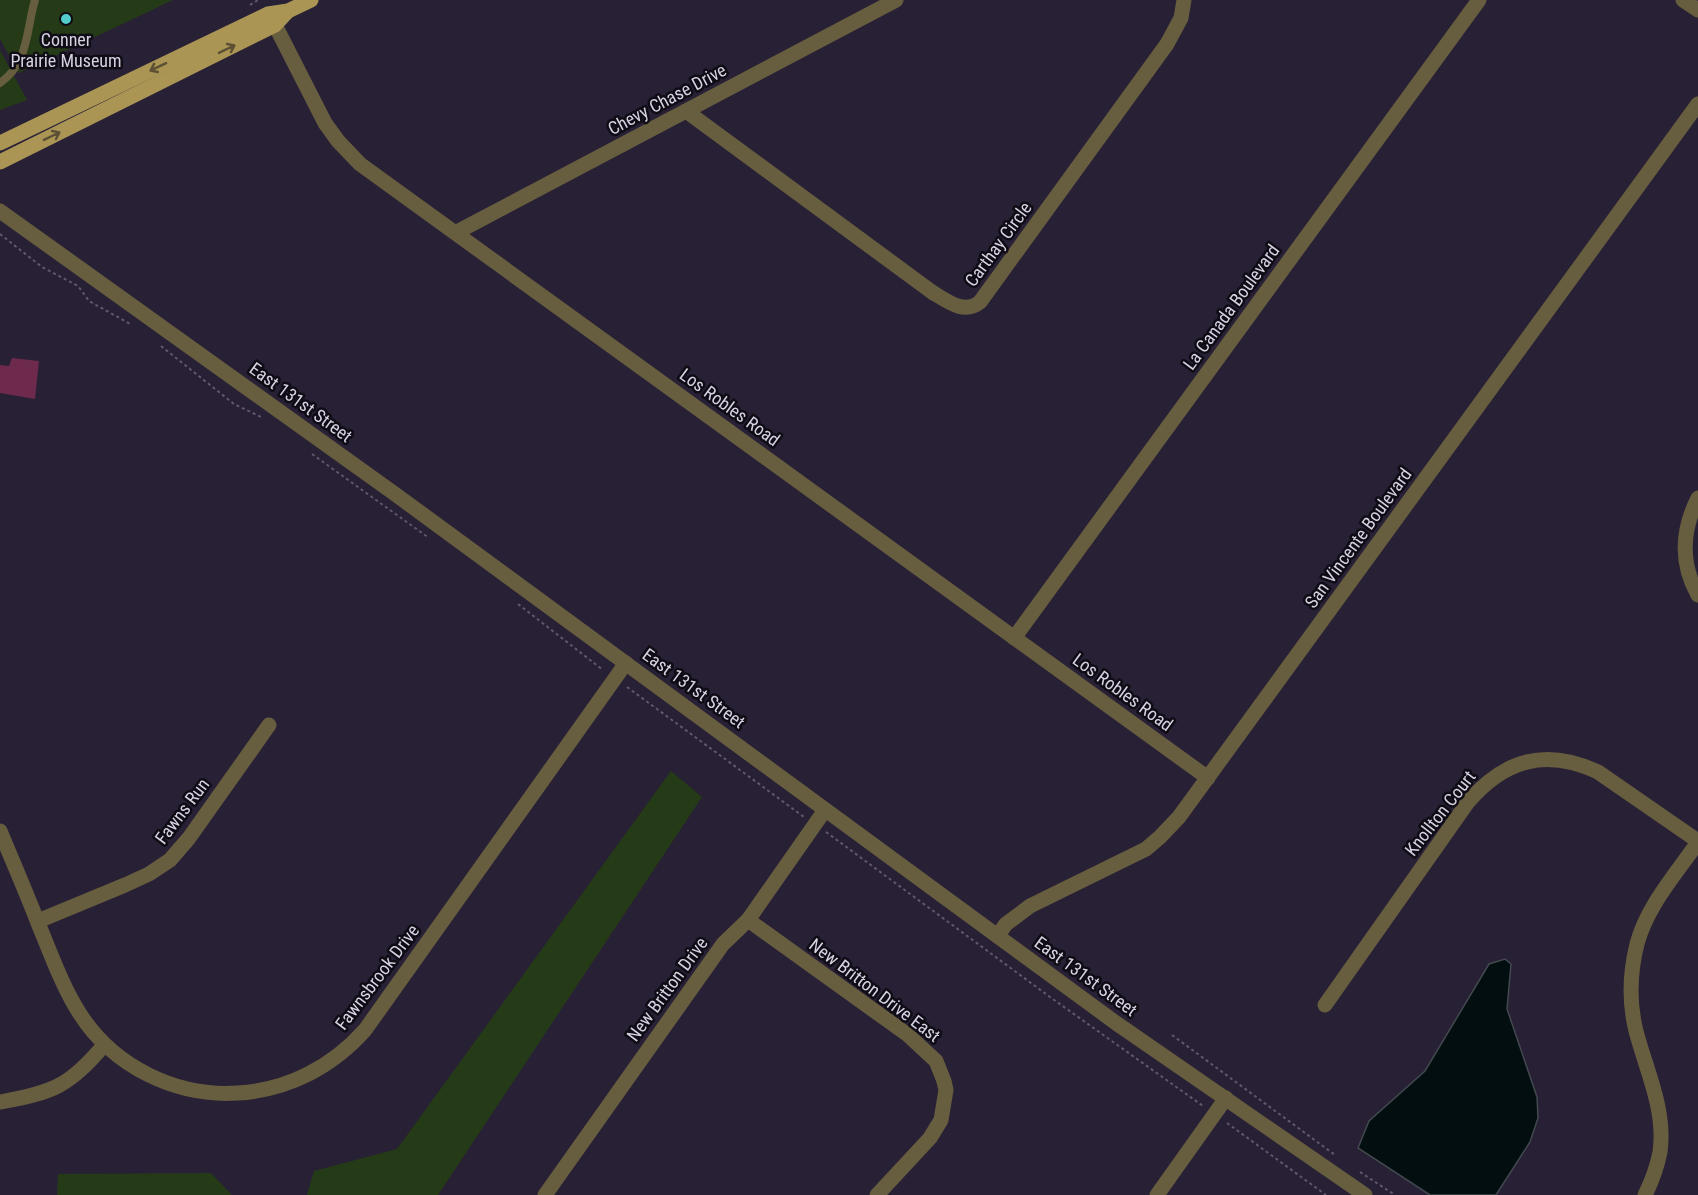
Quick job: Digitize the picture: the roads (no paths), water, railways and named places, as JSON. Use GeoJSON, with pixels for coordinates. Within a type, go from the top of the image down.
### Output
{"type":"FeatureCollection","features":[{"type":"Feature","properties":{"kind":"main road"},"geometry":{"type":"LineString","coordinates":[[0,143],[268,14],[286,6],[311,0]]}},
{"type":"Feature","properties":{"kind":"main road"},"geometry":{"type":"LineString","coordinates":[[0,162],[275,25],[286,6]]}},
{"type":"Feature","properties":{"kind":"street","name":"Chevy Chase Drive"},"geometry":{"type":"LineString","coordinates":[[457,232],[896,0]]}},
{"type":"Feature","properties":{"kind":"street","name":"Carthay Circle"},"geometry":{"type":"LineString","coordinates":[[686,111],[932,292],[957,306],[968,308],[980,302],[993,285],[1167,44],[1181,18],[1184,0]]}},
{"type":"Feature","properties":{"kind":"street","name":"La Canada Boulevard"},"geometry":{"type":"LineString","coordinates":[[1014,638],[1479,0]]}},
{"type":"Feature","properties":{"kind":"street"},"geometry":{"type":"LineString","coordinates":[[1683,0],[1698,10]]}},
{"type":"Feature","properties":{"kind":"street","name":"Los Robles Road"},"geometry":{"type":"LineString","coordinates":[[275,25],[325,123],[360,164],[457,232],[1208,778]]}},
{"type":"Feature","properties":{"kind":"street","name":"San Vincente Boulevard"},"geometry":{"type":"LineString","coordinates":[[998,935],[1006,924],[1030,906],[1146,849],[1170,828],[1698,104]]}},
{"type":"Feature","properties":{"kind":"street","name":"East 131st Street"},"geometry":{"type":"LineString","coordinates":[[0,211],[335,450],[1116,1023],[1365,1195]]}},
{"type":"Feature","properties":{"kind":"street"},"geometry":{"type":"LineString","coordinates":[[1698,498],[1690,516],[1684,544],[1688,570],[1698,595]]}},
{"type":"Feature","properties":{"kind":"street","name":"Fawnsbrook Drive"},"geometry":{"type":"LineString","coordinates":[[0,831],[68,995],[89,1028],[104,1045],[140,1071],[194,1090],[211,1093],[244,1093],[275,1087],[302,1078],[324,1066],[344,1051],[365,1030],[626,663]]}},
{"type":"Feature","properties":{"kind":"street","name":"Fawns Run"},"geometry":{"type":"LineString","coordinates":[[38,921],[149,874],[171,860],[269,725]]}},
{"type":"Feature","properties":{"kind":"street","name":"Knollton Court"},"geometry":{"type":"LineString","coordinates":[[1325,1005],[1468,802],[1488,781],[1511,766],[1532,760],[1553,759],[1577,764],[1598,772],[1698,842]]}},
{"type":"Feature","properties":{"kind":"street","name":"New Britton Drive"},"geometry":{"type":"LineString","coordinates":[[545,1195],[723,944],[748,920],[825,810]]}},
{"type":"Feature","properties":{"kind":"street"},"geometry":{"type":"LineString","coordinates":[[1645,1195],[1658,1161],[1661,1134],[1658,1105],[1632,1012],[1634,958],[1650,913],[1698,842]]}},
{"type":"Feature","properties":{"kind":"street","name":"New Britton Drive East"},"geometry":{"type":"LineString","coordinates":[[748,920],[908,1035],[936,1060],[946,1090],[941,1120],[930,1138],[877,1195]]}},
{"type":"Feature","properties":{"kind":"street"},"geometry":{"type":"LineString","coordinates":[[0,1102],[48,1092],[77,1073],[104,1045]]}},
{"type":"Feature","properties":{"kind":"street"},"geometry":{"type":"LineString","coordinates":[[1157,1195],[1226,1098]]}},
{"type":"Feature","properties":{"kind":"lane"},"geometry":{"type":"LineString","coordinates":[[0,83],[8,77],[26,47],[35,0]]}},
{"type":"Feature","properties":{"kind":"place","name":"Conner Prairie Museum"},"geometry":{"type":"Point","coordinates":[66,19]}}]}
